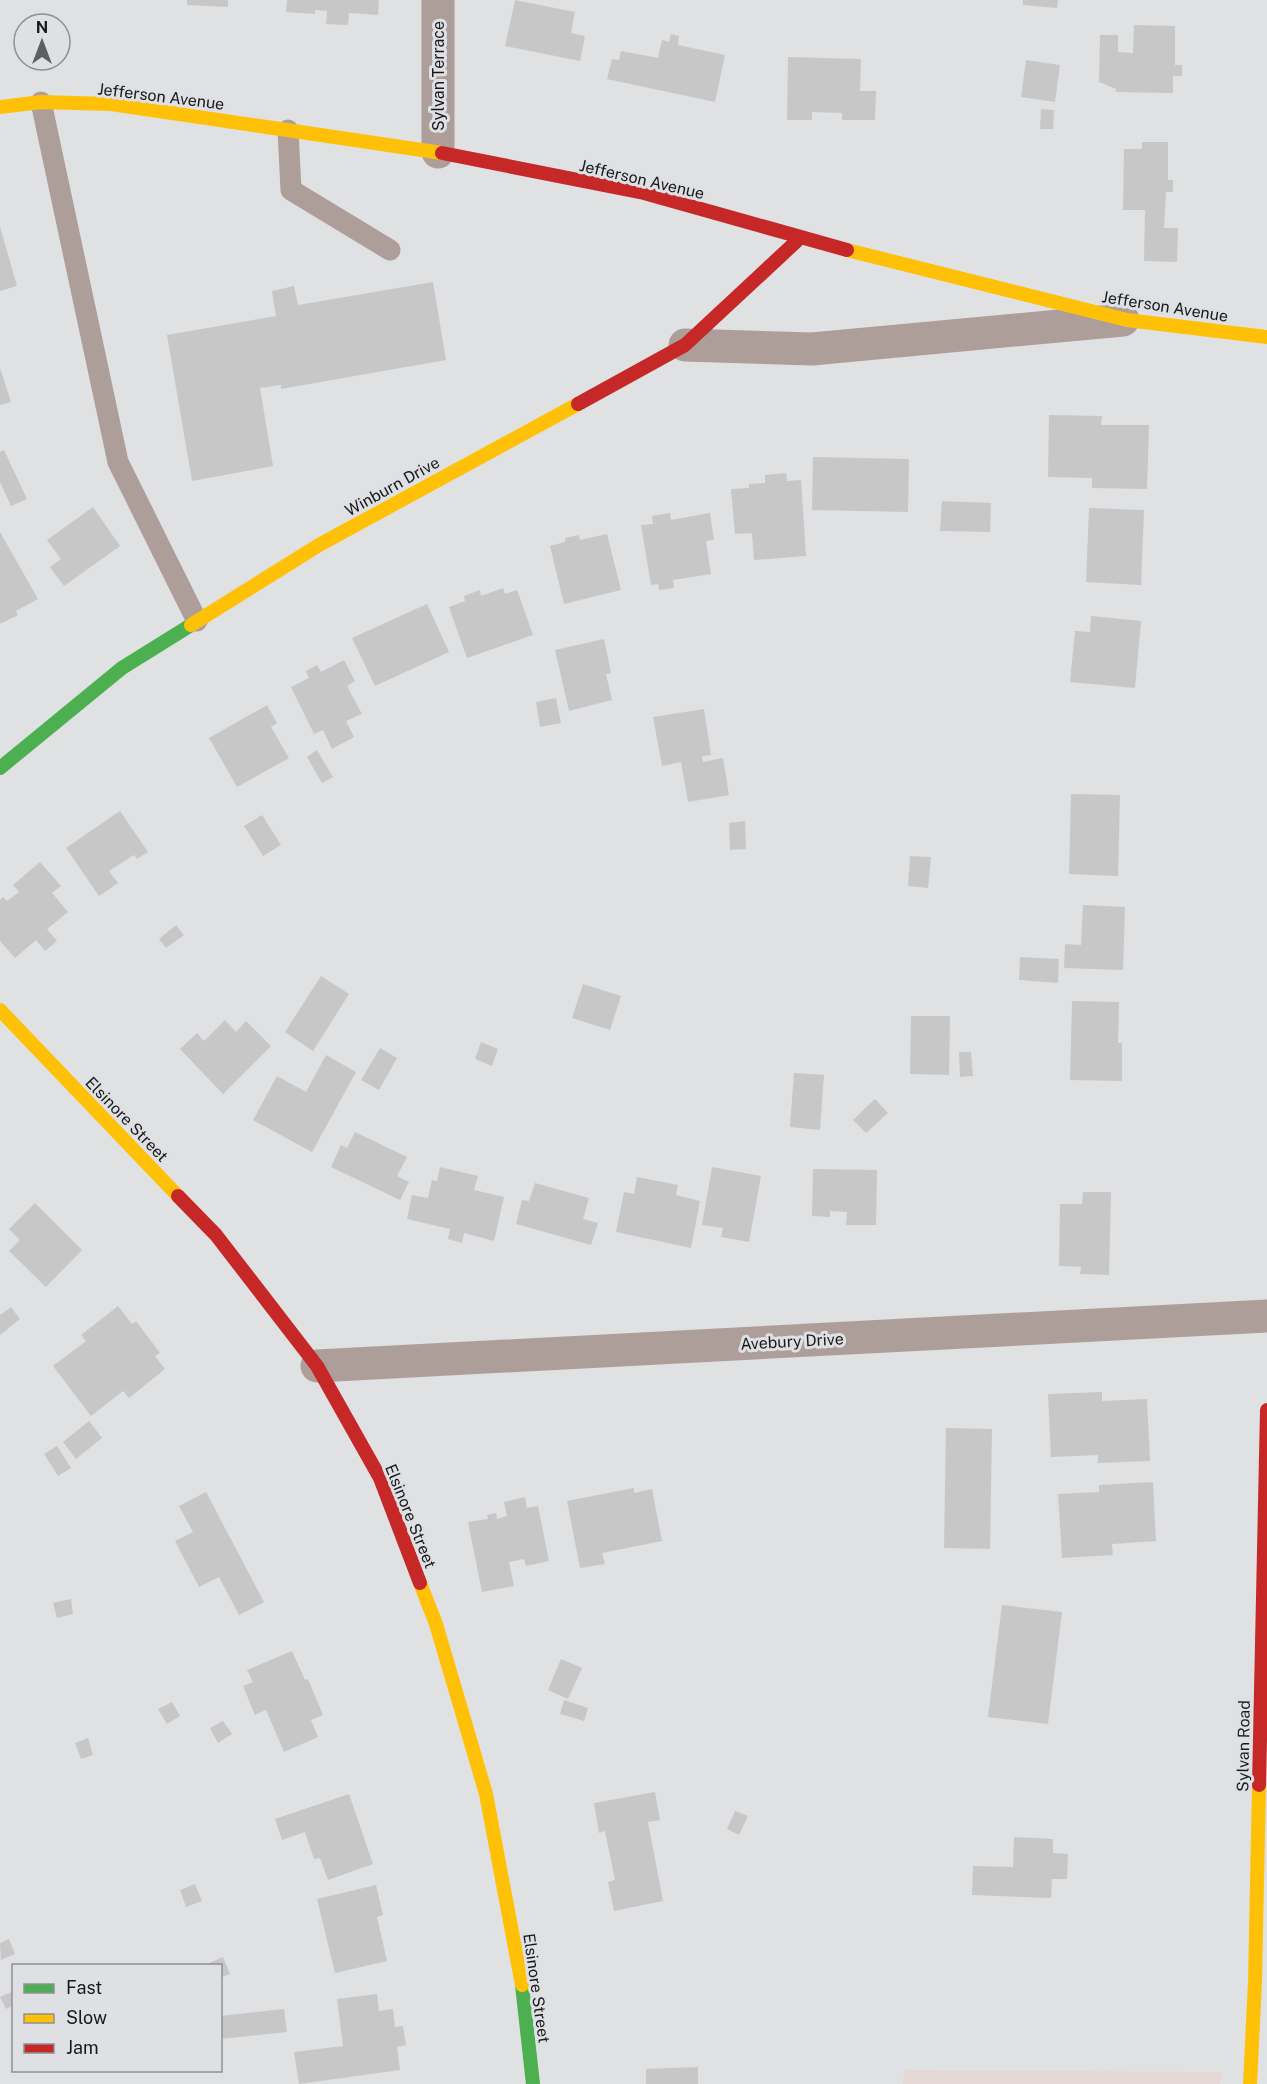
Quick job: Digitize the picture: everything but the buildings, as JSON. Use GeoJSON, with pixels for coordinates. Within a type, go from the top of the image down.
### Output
{"type":"FeatureCollection","features":[{"type":"Feature","properties":{"kind":"street","name":"Sylvan Terrace"},"geometry":{"type":"LineString","coordinates":[[438,0],[438,152]]}},
{"type":"Feature","properties":{"kind":"street","name":"Jefferson Avenue"},"geometry":{"type":"LineString","coordinates":[[0,107],[41,102],[111,104],[438,152],[644,193],[800,238],[1127,320],[1267,337]]}},
{"type":"Feature","properties":{"kind":"street","name":"Winburn Drive"},"geometry":{"type":"LineString","coordinates":[[0,768],[122,668],[320,545],[685,345],[800,238]]}},
{"type":"Feature","properties":{"kind":"street"},"geometry":{"type":"LineString","coordinates":[[685,345],[812,349],[1127,320]]}},
{"type":"Feature","properties":{"kind":"street","name":"Elsinore Street"},"geometry":{"type":"LineString","coordinates":[[0,1010],[216,1235],[318,1366],[380,1478],[436,1624],[486,1794],[521,1975],[533,2084]]}},
{"type":"Feature","properties":{"kind":"street","name":"Avebury Drive"},"geometry":{"type":"LineString","coordinates":[[318,1366],[1267,1316]]}},
{"type":"Feature","properties":{"kind":"street","name":"Sylvan Road"},"geometry":{"type":"LineString","coordinates":[[1250,2084],[1261,1982],[1267,1410]]}},
{"type":"Feature","properties":{"kind":"lane"},"geometry":{"type":"LineString","coordinates":[[41,102],[118,462],[197,621]]}},
{"type":"Feature","properties":{"kind":"lane"},"geometry":{"type":"LineString","coordinates":[[288,130],[291,190],[390,250]]}},
{"type":"Feature","properties":{"kind":"shaded area"},"geometry":{"type":"Polygon","coordinates":[[[905,2070],[1221,2072],[1220,2084],[902,2084],[905,2070]]]}},
{"type":"Feature","properties":{"kind":"traffic: fast"},"geometry":{"type":"LineString","coordinates":[[0,768],[122,668],[191,625]]}},
{"type":"Feature","properties":{"kind":"traffic: fast"},"geometry":{"type":"LineString","coordinates":[[522,1985],[533,2084]]}},
{"type":"Feature","properties":{"kind":"traffic: slow"},"geometry":{"type":"LineString","coordinates":[[0,107],[41,102],[111,104],[442,153]]}},
{"type":"Feature","properties":{"kind":"traffic: slow"},"geometry":{"type":"LineString","coordinates":[[847,250],[1127,320],[1267,337]]}},
{"type":"Feature","properties":{"kind":"traffic: slow"},"geometry":{"type":"LineString","coordinates":[[191,625],[319,545],[578,404]]}},
{"type":"Feature","properties":{"kind":"traffic: slow"},"geometry":{"type":"LineString","coordinates":[[0,1010],[178,1196]]}},
{"type":"Feature","properties":{"kind":"traffic: slow"},"geometry":{"type":"LineString","coordinates":[[420,1583],[436,1624],[486,1794],[522,1985]]}},
{"type":"Feature","properties":{"kind":"traffic: slow"},"geometry":{"type":"LineString","coordinates":[[1250,2084],[1255,1982],[1259,1785]]}},
{"type":"Feature","properties":{"kind":"traffic: jam"},"geometry":{"type":"LineString","coordinates":[[442,153],[644,193],[847,250]]}},
{"type":"Feature","properties":{"kind":"traffic: jam"},"geometry":{"type":"LineString","coordinates":[[578,404],[685,345],[800,238]]}},
{"type":"Feature","properties":{"kind":"traffic: jam"},"geometry":{"type":"LineString","coordinates":[[178,1196],[216,1235],[317,1366],[380,1478],[420,1583]]}},
{"type":"Feature","properties":{"kind":"traffic: jam"},"geometry":{"type":"LineString","coordinates":[[1259,1785],[1267,1410]]}}]}
